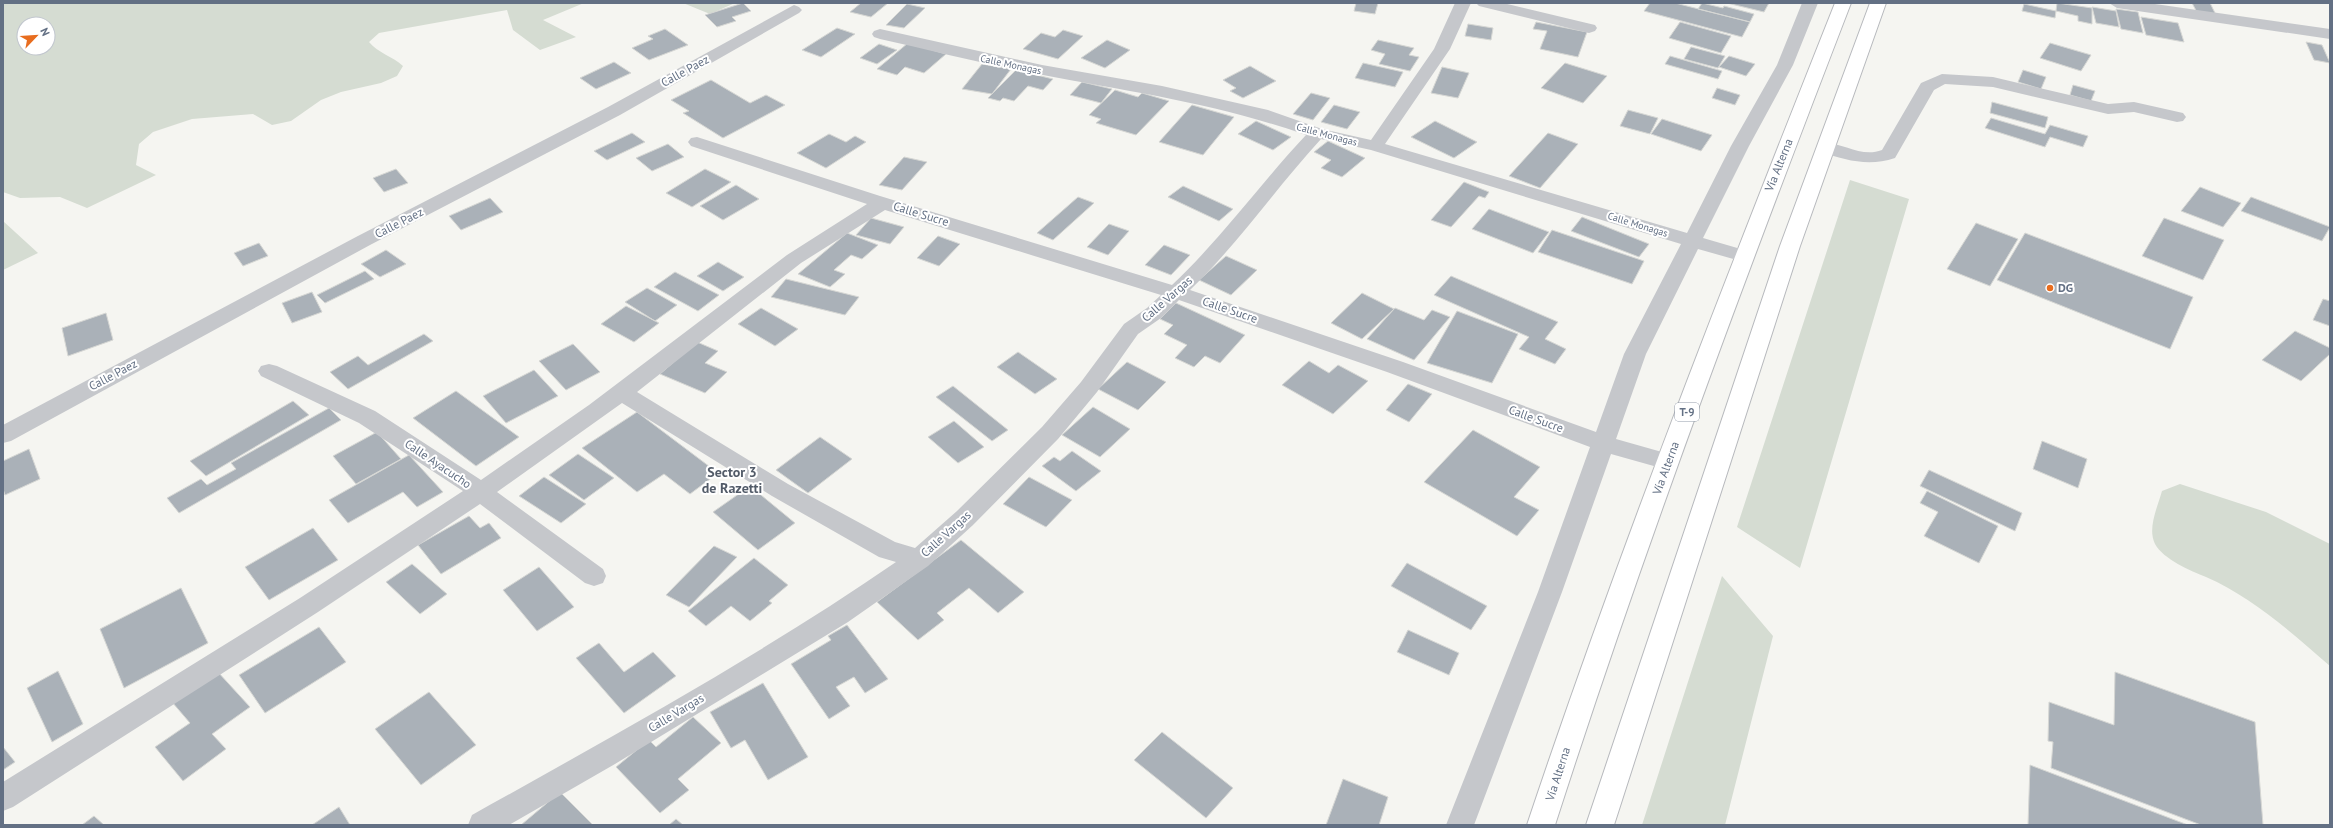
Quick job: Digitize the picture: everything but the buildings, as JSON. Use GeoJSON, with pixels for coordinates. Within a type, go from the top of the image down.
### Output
{"type":"FeatureCollection","features":[{"type":"Feature","properties":{"kind":"highway","name":"Vía Alterna"},"geometry":{"type":"LineString","coordinates":[[1541,825],[1595,660],[1744,256],[1843,3]]}},
{"type":"Feature","properties":{"kind":"highway"},"geometry":{"type":"LineString","coordinates":[[1600,825],[1788,254],[1878,3]]}},
{"type":"Feature","properties":{"kind":"street"},"geometry":{"type":"LineString","coordinates":[[1375,146],[1442,49],[1463,3]]}},
{"type":"Feature","properties":{"kind":"street"},"geometry":{"type":"LineString","coordinates":[[1484,3],[1589,28]]}},
{"type":"Feature","properties":{"kind":"street"},"geometry":{"type":"LineString","coordinates":[[1460,825],[1550,592],[1634,354],[1692,240],[1785,65],[1810,3]]}},
{"type":"Feature","properties":{"kind":"street"},"geometry":{"type":"LineString","coordinates":[[2117,3],[2330,34]]}},
{"type":"Feature","properties":{"kind":"street","name":"Calle Paez"},"geometry":{"type":"LineString","coordinates":[[3,435],[363,241],[614,111],[794,10]]}},
{"type":"Feature","properties":{"kind":"street","name":"Calle Monagas"},"geometry":{"type":"LineString","coordinates":[[880,34],[1042,70],[1177,94],[1262,114],[1317,133],[1375,146],[1744,256]]}},
{"type":"Feature","properties":{"kind":"street"},"geometry":{"type":"LineString","coordinates":[[1826,148],[1861,158],[1878,158],[1889,154],[1926,87],[1942,79],[1993,82],[2108,109],[2134,108],[2177,117]]}},
{"type":"Feature","properties":{"kind":"street","name":"Calle Vargas"},"geometry":{"type":"LineString","coordinates":[[482,825],[605,755],[839,615],[919,559],[1009,476],[1050,433],[1089,386],[1131,329],[1154,312],[1208,262],[1284,169],[1317,133]]}},
{"type":"Feature","properties":{"kind":"street","name":"Calle Sucre"},"geometry":{"type":"LineString","coordinates":[[696,142],[882,203],[1176,292],[1395,367],[1602,443],[1668,462]]}},
{"type":"Feature","properties":{"kind":"street"},"geometry":{"type":"LineString","coordinates":[[3,798],[309,605],[480,492],[620,392],[794,259],[882,203]]}},
{"type":"Feature","properties":{"kind":"street","name":"Calle Ayacucho"},"geometry":{"type":"LineString","coordinates":[[269,371],[367,417],[459,476],[594,576]]}},
{"type":"Feature","properties":{"kind":"street"},"geometry":{"type":"LineString","coordinates":[[620,392],[780,490],[888,550],[919,559]]}},
{"type":"Feature","properties":{"kind":"shaded area"},"geometry":{"type":"Polygon","coordinates":[[[3,3],[584,3],[543,20],[576,37],[540,50],[513,30],[507,10],[379,33],[369,42],[403,66],[397,76],[381,83],[341,92],[321,100],[291,121],[272,125],[253,114],[192,119],[153,132],[139,144],[136,165],[156,175],[87,208],[60,197],[20,198],[3,192],[3,3]]]}},
{"type":"Feature","properties":{"kind":"shaded area"},"geometry":{"type":"Polygon","coordinates":[[[683,3],[735,3],[710,14],[683,3]]]}},
{"type":"Feature","properties":{"kind":"shaded area"},"geometry":{"type":"Polygon","coordinates":[[[1850,180],[1909,199],[1800,568],[1737,527],[1850,180]]]}},
{"type":"Feature","properties":{"kind":"shaded area"},"geometry":{"type":"Polygon","coordinates":[[[3,221],[38,253],[3,270],[3,221]]]}},
{"type":"Feature","properties":{"kind":"shaded area"},"geometry":{"type":"Polygon","coordinates":[[[2180,484],[2266,512],[2330,544],[2330,666],[2255,605],[2223,585],[2178,564],[2164,555],[2159,549],[2155,544],[2152,531],[2154,517],[2162,491],[2180,484]]]}},
{"type":"Feature","properties":{"kind":"shaded area"},"geometry":{"type":"Polygon","coordinates":[[[1722,576],[1773,636],[1725,825],[1642,825],[1722,576]]]}},
{"type":"Feature","properties":{"kind":"place","name":"DG"},"geometry":{"type":"Point","coordinates":[2050,288]}},
{"type":"Feature","properties":{"kind":"district","name":"Sector 3 de Razetti"},"geometry":{"type":"Point","coordinates":[732,480]}}]}
